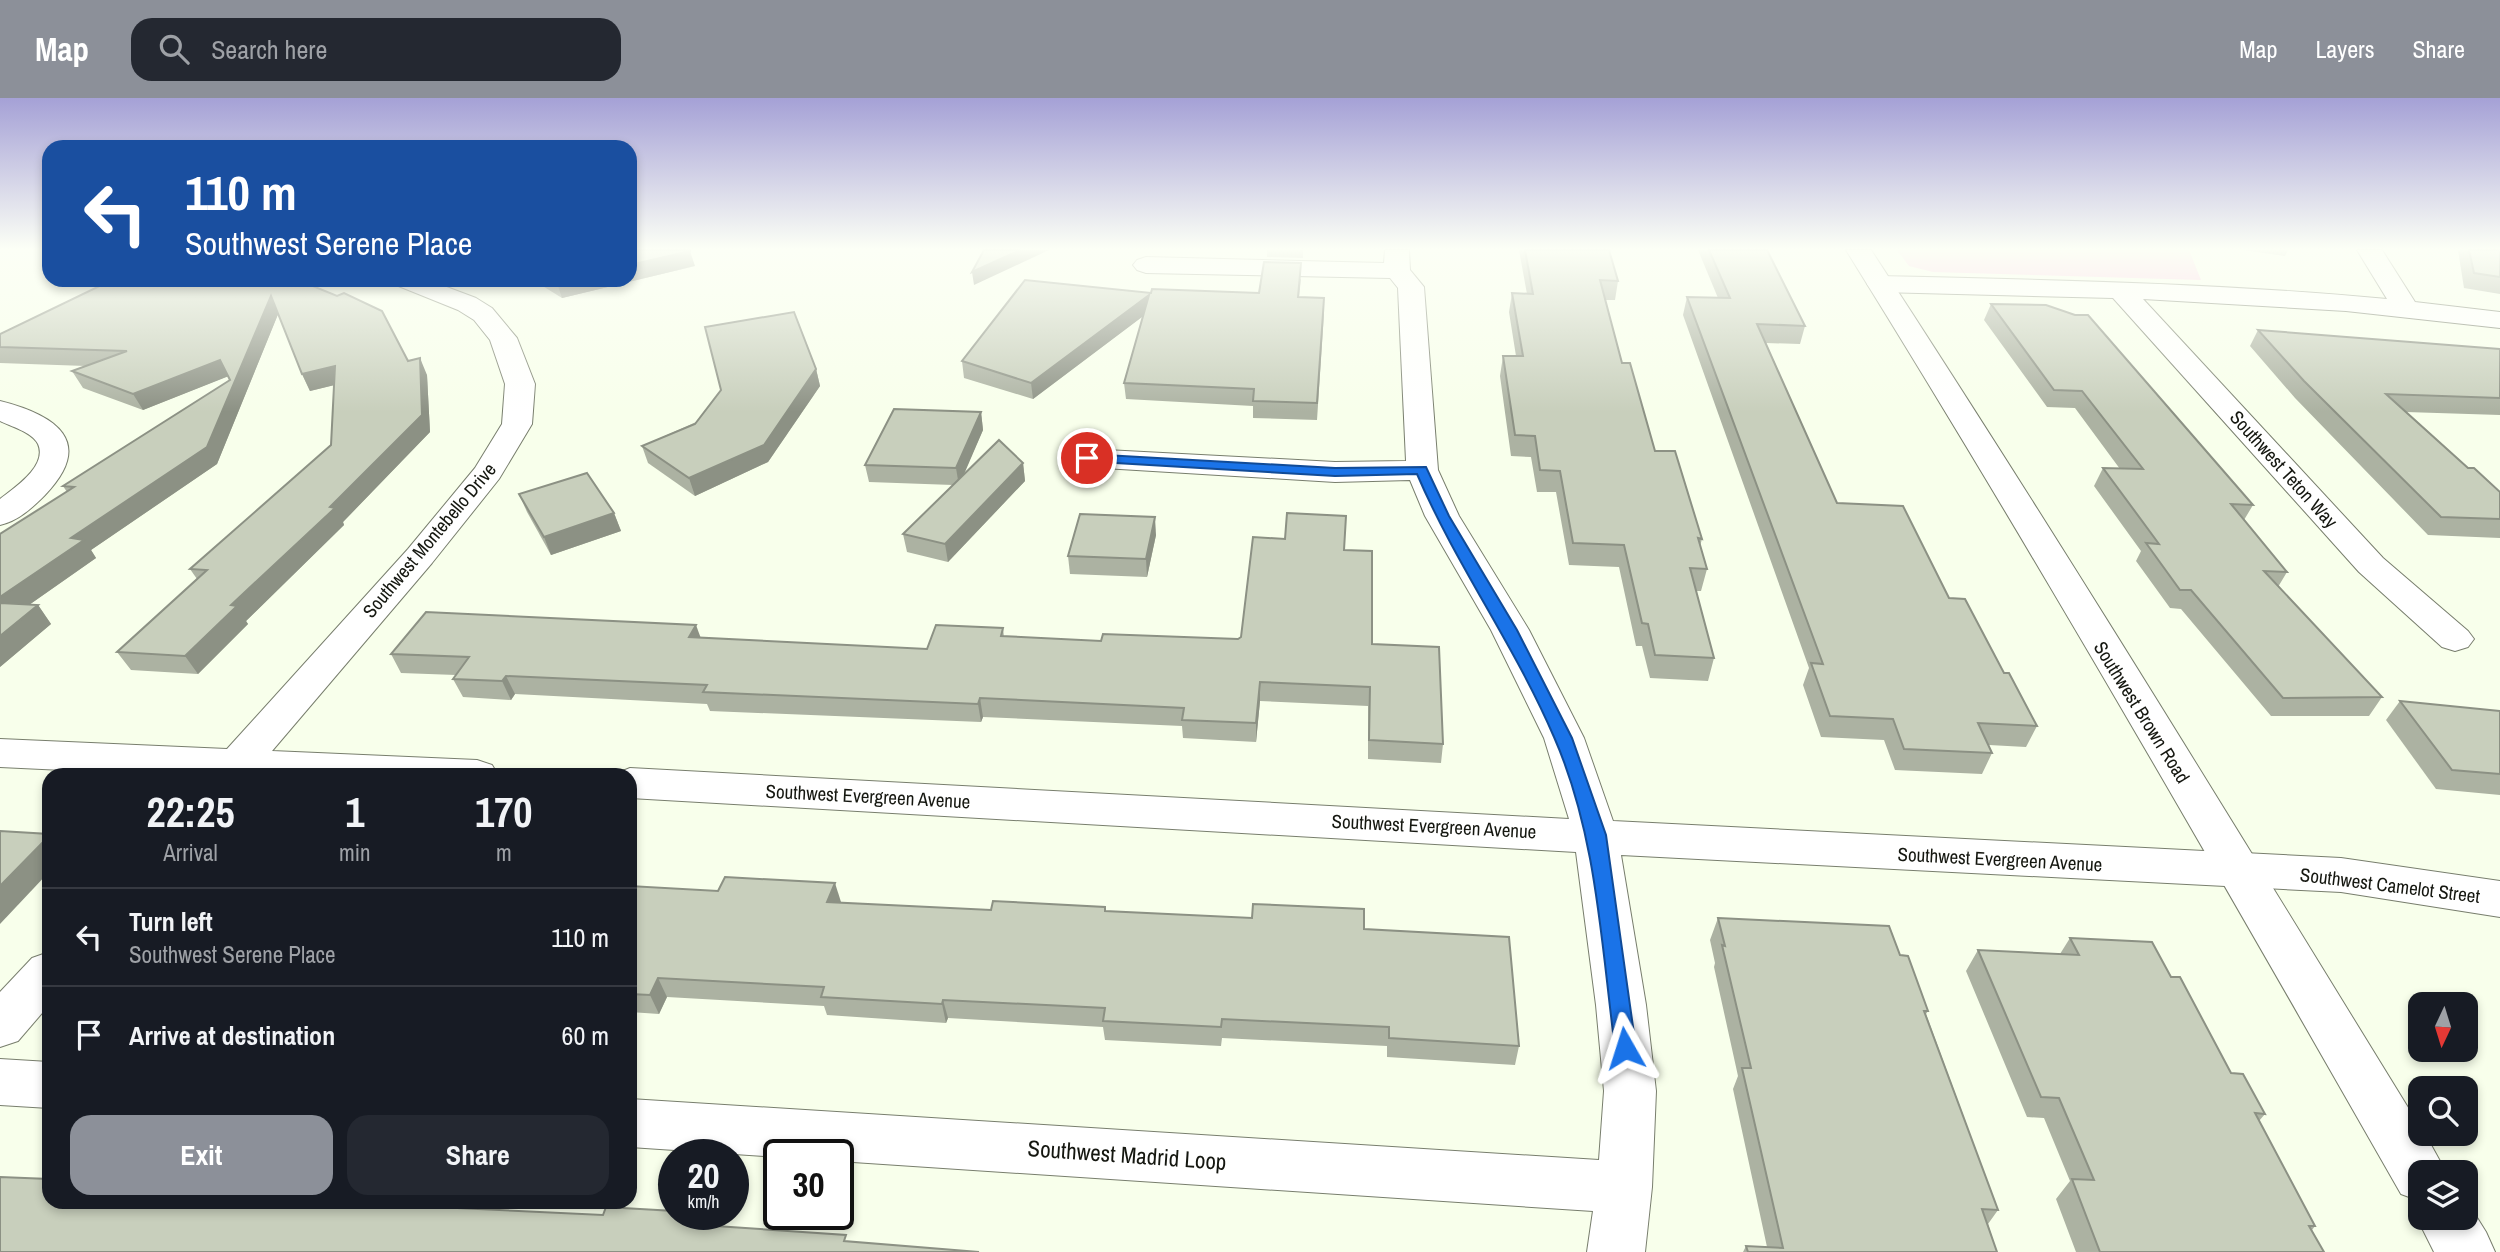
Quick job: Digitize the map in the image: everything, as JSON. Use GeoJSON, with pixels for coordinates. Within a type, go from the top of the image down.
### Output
{"type":"FeatureCollection","features":[{"type":"Feature","properties":{"kind":"street","name":"Southwest Montebello Drive"},"geometry":{"type":"LineString","coordinates":[[234,768],[445,525],[488,472],[517,424],[520,384],[503,338],[483,314],[464,304]]}},
{"type":"Feature","properties":{"kind":"street"},"geometry":{"type":"LineString","coordinates":[[1412,304],[1422,470],[1442,516],[1510,630],[1563,738],[1597,835],[1630,1091],[1624,1187],[1616,1252]]}},
{"type":"Feature","properties":{"kind":"street","name":"Southwest Brown Road"},"geometry":{"type":"LineString","coordinates":[[1892,304],[2238,870],[2410,1160]]}},
{"type":"Feature","properties":{"kind":"street","name":"Southwest Teton Way"},"geometry":{"type":"LineString","coordinates":[[2133,304],[2371,565],[2455,639]]}},
{"type":"Feature","properties":{"kind":"street"},"geometry":{"type":"LineString","coordinates":[[2366,304],[2500,320]]}},
{"type":"Feature","properties":{"kind":"street"},"geometry":{"type":"LineString","coordinates":[[0,410],[46,433],[54,446],[54,462],[37,484],[0,515]]}},
{"type":"Feature","properties":{"kind":"street"},"geometry":{"type":"LineString","coordinates":[[1087,458],[1335,472],[1422,470]]}},
{"type":"Feature","properties":{"kind":"street"},"geometry":{"type":"LineString","coordinates":[[0,753],[218,768]]}},
{"type":"Feature","properties":{"kind":"street","name":"Southwest Evergreen Avenue"},"geometry":{"type":"LineString","coordinates":[[637,783],[2238,870]]}},
{"type":"Feature","properties":{"kind":"street","name":"Southwest Camelot Street"},"geometry":{"type":"LineString","coordinates":[[2238,870],[2342,875],[2500,898]]}},
{"type":"Feature","properties":{"kind":"street"},"geometry":{"type":"LineString","coordinates":[[0,1026],[42,980]]}},
{"type":"Feature","properties":{"kind":"street"},"geometry":{"type":"LineString","coordinates":[[0,1082],[42,1085]]}},
{"type":"Feature","properties":{"kind":"street","name":"Southwest Madrid Loop"},"geometry":{"type":"LineString","coordinates":[[637,1123],[1624,1187]]}},
{"type":"Feature","properties":{"kind":"street"},"geometry":{"type":"LineString","coordinates":[[2452,1230],[2466,1252]]}},
{"type":"Feature","properties":{"kind":"building"},"geometry":{"type":"Polygon","coordinates":[[[63,304],[268,304],[207,447],[71,538],[84,540],[0,597],[0,534],[74,487],[63,486],[230,380],[220,360],[133,394],[72,371],[127,351],[0,347],[0,334],[63,304]]]}},
{"type":"Feature","properties":{"kind":"building"},"geometry":{"type":"Polygon","coordinates":[[[274,304],[367,304],[382,311],[408,361],[420,358],[422,415],[330,507],[335,508],[231,605],[237,606],[185,656],[117,652],[207,570],[190,569],[331,445],[335,366],[302,374],[274,304]]]}},
{"type":"Feature","properties":{"kind":"building"},"geometry":{"type":"Polygon","coordinates":[[[1006,304],[1137,304],[1031,383],[962,361],[1006,304]]]}},
{"type":"Feature","properties":{"kind":"building"},"geometry":{"type":"Polygon","coordinates":[[[1146,304],[1324,304],[1317,403],[1253,401],[1254,389],[1124,383],[1146,304]]]}},
{"type":"Feature","properties":{"kind":"building"},"geometry":{"type":"Polygon","coordinates":[[[1514,304],[1606,304],[1622,363],[1630,363],[1655,451],[1675,451],[1702,539],[1698,538],[1707,569],[1690,568],[1714,658],[1655,655],[1648,624],[1642,623],[1624,545],[1573,543],[1560,471],[1540,470],[1535,436],[1515,435],[1503,356],[1523,356],[1514,304]]]}},
{"type":"Feature","properties":{"kind":"building"},"geometry":{"type":"Polygon","coordinates":[[[1690,304],[1794,304],[1805,326],[1757,324],[1837,503],[1903,506],[1949,598],[1965,599],[2004,673],[2009,673],[2037,726],[1978,723],[1992,753],[1904,749],[1893,719],[1830,716],[1811,663],[1823,664],[1690,304]]]}},
{"type":"Feature","properties":{"kind":"building"},"geometry":{"type":"Polygon","coordinates":[[[1991,304],[2046,305],[2075,315],[2088,315],[2253,505],[2231,504],[2287,572],[2264,571],[2382,697],[2283,698],[2191,590],[2180,590],[2146,543],[2159,544],[2103,468],[2143,469],[2082,391],[2054,390],[1991,304]]]}},
{"type":"Feature","properties":{"kind":"building"},"geometry":{"type":"Polygon","coordinates":[[[794,312],[816,369],[764,445],[689,478],[642,446],[695,424],[721,390],[705,327],[794,312]]]}},
{"type":"Feature","properties":{"kind":"building"},"geometry":{"type":"Polygon","coordinates":[[[2258,330],[2500,349],[2500,398],[2386,394],[2468,468],[2474,468],[2500,492],[2500,519],[2441,517],[2304,381],[2258,330]]]}},
{"type":"Feature","properties":{"kind":"building"},"geometry":{"type":"Polygon","coordinates":[[[894,409],[981,412],[956,468],[865,465],[894,409]]]}},
{"type":"Feature","properties":{"kind":"building"},"geometry":{"type":"Polygon","coordinates":[[[999,440],[1023,463],[945,544],[903,534],[999,440]]]}},
{"type":"Feature","properties":{"kind":"building"},"geometry":{"type":"Polygon","coordinates":[[[587,473],[614,513],[544,537],[519,494],[587,473]]]}},
{"type":"Feature","properties":{"kind":"building"},"geometry":{"type":"Polygon","coordinates":[[[1287,513],[1346,516],[1344,550],[1372,551],[1372,644],[1439,647],[1443,744],[1369,740],[1370,687],[1260,682],[1256,723],[1182,720],[1184,708],[980,698],[978,704],[703,692],[707,685],[506,676],[502,681],[453,679],[469,657],[391,654],[426,612],[696,625],[689,637],[927,649],[936,625],[1003,628],[1001,636],[1101,641],[1103,634],[1238,639],[1241,637],[1253,537],[1285,539],[1287,513]]]}},
{"type":"Feature","properties":{"kind":"building"},"geometry":{"type":"Polygon","coordinates":[[[1080,514],[1155,517],[1146,559],[1068,556],[1080,514]]]}},
{"type":"Feature","properties":{"kind":"building"},"geometry":{"type":"Polygon","coordinates":[[[0,603],[38,605],[0,636],[0,603]]]}},
{"type":"Feature","properties":{"kind":"building"},"geometry":{"type":"Polygon","coordinates":[[[2400,701],[2500,711],[2500,774],[2452,770],[2400,701]]]}},
{"type":"Feature","properties":{"kind":"building"},"geometry":{"type":"Polygon","coordinates":[[[0,831],[42,834],[42,843],[0,886],[0,831]]]}},
{"type":"Feature","properties":{"kind":"building"},"geometry":{"type":"Polygon","coordinates":[[[725,877],[835,883],[827,902],[991,910],[993,901],[1105,907],[1105,911],[1252,918],[1253,904],[1364,909],[1364,929],[1509,937],[1519,1046],[1389,1038],[1389,1027],[1222,1019],[1221,1027],[1103,1021],[1105,1008],[943,1000],[942,1004],[821,997],[824,987],[658,978],[650,995],[637,994],[637,886],[718,891],[725,877]]]}},
{"type":"Feature","properties":{"kind":"building"},"geometry":{"type":"Polygon","coordinates":[[[1718,918],[1889,926],[1900,955],[1908,956],[1928,1011],[1924,1011],[1998,1210],[1982,1209],[1997,1252],[1748,1252],[1746,1246],[1783,1248],[1742,1068],[1751,1068],[1718,918]]]}},
{"type":"Feature","properties":{"kind":"building"},"geometry":{"type":"Polygon","coordinates":[[[2070,938],[2152,942],[2171,977],[2180,977],[2231,1073],[2243,1074],[2265,1114],[2255,1113],[2315,1226],[2309,1226],[2324,1252],[2100,1252],[2072,1179],[2094,1180],[2059,1098],[2041,1097],[1978,950],[2079,955],[2070,938]]]}},
{"type":"Feature","properties":{"kind":"building"},"geometry":{"type":"Polygon","coordinates":[[[0,1177],[42,1179],[42,1209],[477,1209],[603,1215],[605,1209],[637,1209],[658,1210],[658,1230],[749,1228],[846,1235],[844,1241],[979,1252],[0,1252],[0,1177]]]}},
{"type":"Feature","properties":{"kind":"route"},"geometry":{"type":"LineString","coordinates":[[1087,458],[1335,472],[1422,470],[1442,516],[1510,630],[1563,738],[1597,835],[1625,1048]]}}]}
